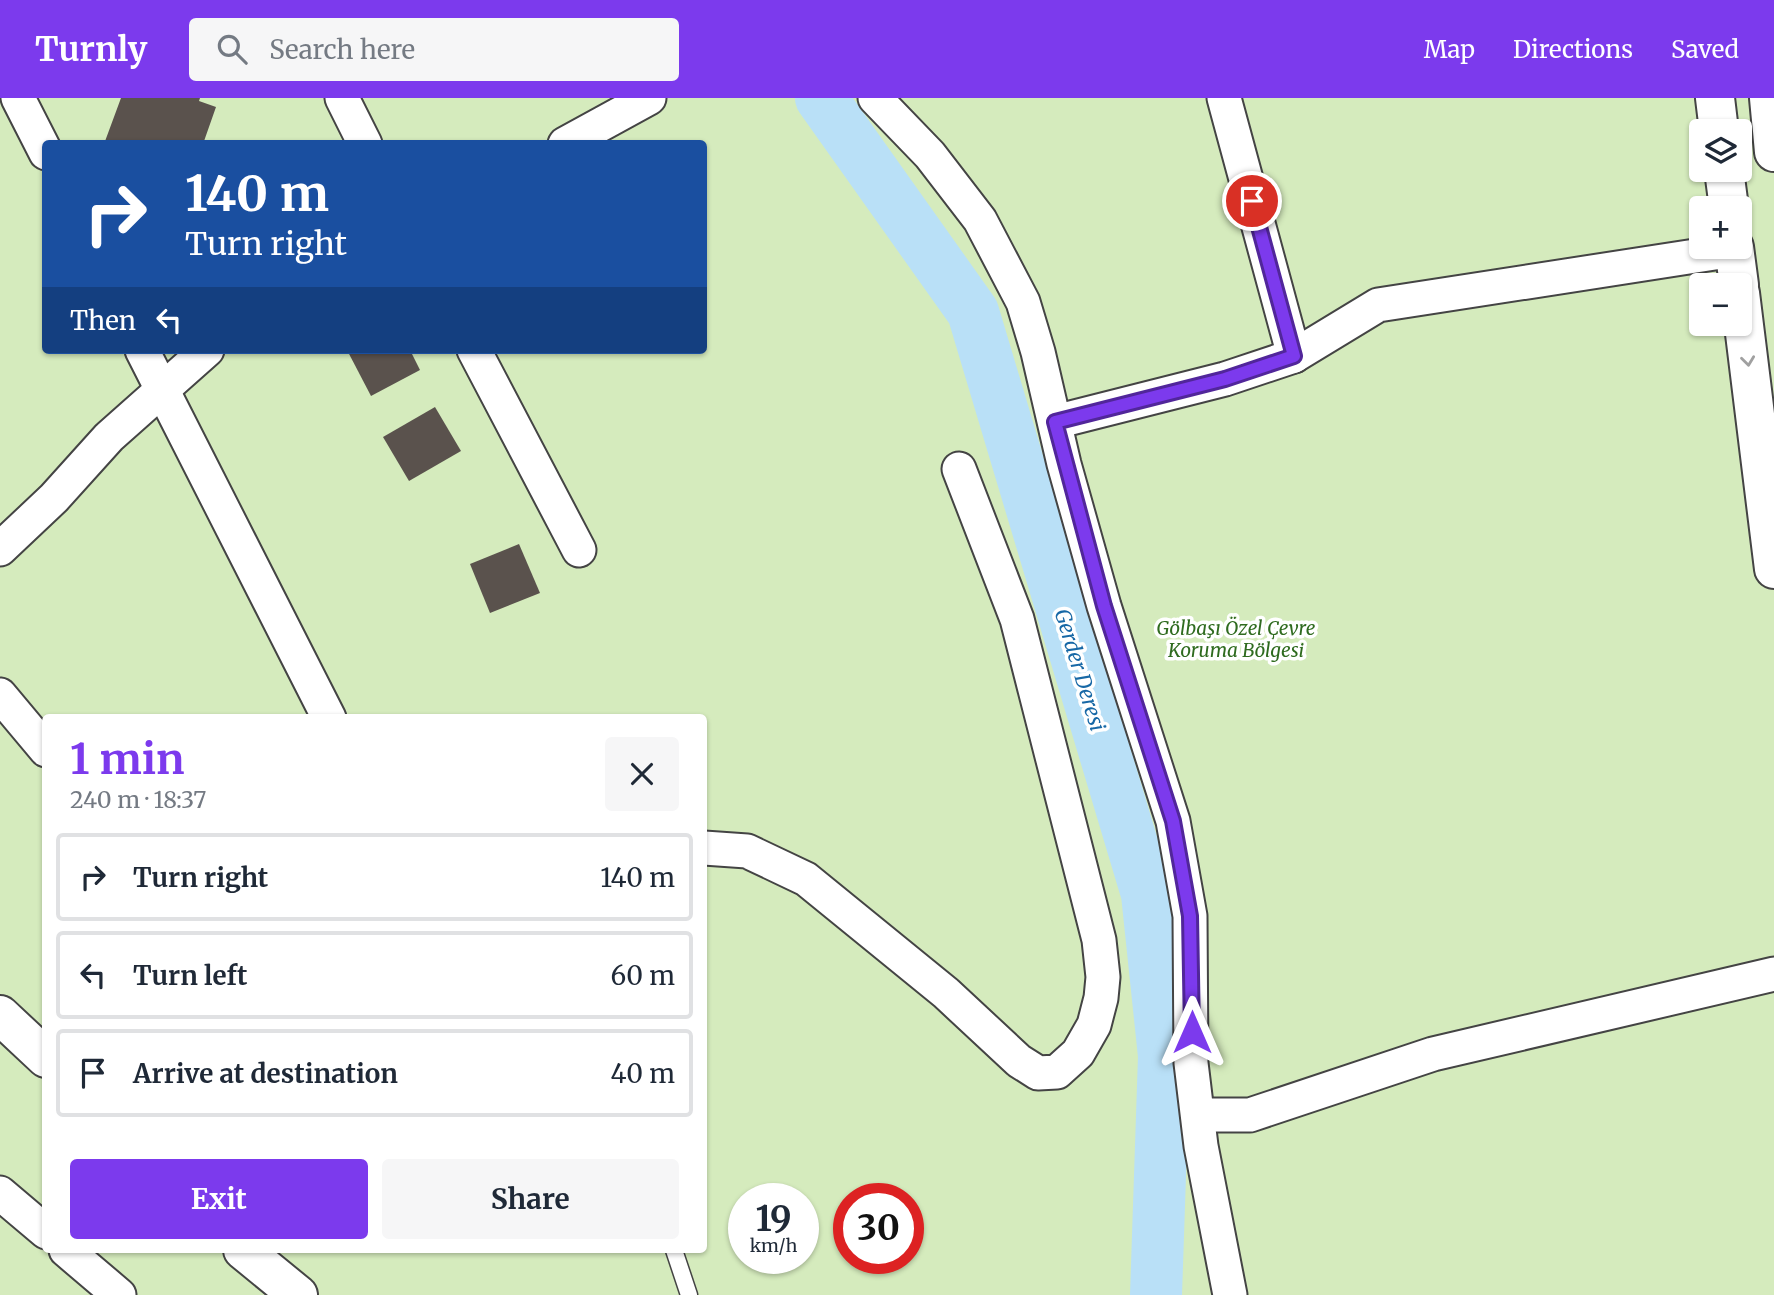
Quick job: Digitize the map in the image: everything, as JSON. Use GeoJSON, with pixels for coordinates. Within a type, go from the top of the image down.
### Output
{"type":"FeatureCollection","features":[{"type":"Feature","properties":{"kind":"street"},"geometry":{"type":"LineString","coordinates":[[18,98],[42,145]]}},
{"type":"Feature","properties":{"kind":"street"},"geometry":{"type":"LineString","coordinates":[[342,98],[363,140]]}},
{"type":"Feature","properties":{"kind":"street"},"geometry":{"type":"LineString","coordinates":[[572,140],[649,98]]}},
{"type":"Feature","properties":{"kind":"street"},"geometry":{"type":"LineString","coordinates":[[876,98],[930,155],[980,219],[1023,302],[1104,606],[1173,821],[1190,916],[1191,1063],[1213,1217],[1230,1295]]}},
{"type":"Feature","properties":{"kind":"street"},"geometry":{"type":"LineString","coordinates":[[1224,98],[1294,356]]}},
{"type":"Feature","properties":{"kind":"street"},"geometry":{"type":"LineString","coordinates":[[1715,98],[1718,119]]}},
{"type":"Feature","properties":{"kind":"street"},"geometry":{"type":"LineString","coordinates":[[1769,98],[1774,152]]}},
{"type":"Feature","properties":{"kind":"street"},"geometry":{"type":"LineString","coordinates":[[1055,422],[1225,379],[1294,356],[1378,305],[1735,261]]}},
{"type":"Feature","properties":{"kind":"street"},"geometry":{"type":"LineString","coordinates":[[1745,336],[1774,569]]}},
{"type":"Feature","properties":{"kind":"street"},"geometry":{"type":"LineString","coordinates":[[144,354],[327,714]]}},
{"type":"Feature","properties":{"kind":"street"},"geometry":{"type":"LineString","coordinates":[[0,549],[54,498],[109,437],[202,354]]}},
{"type":"Feature","properties":{"kind":"street"},"geometry":{"type":"LineString","coordinates":[[476,354],[579,550]]}},
{"type":"Feature","properties":{"kind":"street"},"geometry":{"type":"LineString","coordinates":[[707,848],[747,851],[806,879],[946,993],[1030,1070],[1058,1072],[1078,1053],[1094,1024],[1101,998],[1099,940],[1017,619],[959,469]]}},
{"type":"Feature","properties":{"kind":"street"},"geometry":{"type":"LineString","coordinates":[[0,695],[42,745]]}},
{"type":"Feature","properties":{"kind":"street"},"geometry":{"type":"LineString","coordinates":[[1198,1115],[1250,1115],[1433,1054],[1774,974]]}},
{"type":"Feature","properties":{"kind":"street"},"geometry":{"type":"LineString","coordinates":[[0,1015],[42,1054]]}},
{"type":"Feature","properties":{"kind":"street"},"geometry":{"type":"LineString","coordinates":[[0,1193],[42,1229]]}},
{"type":"Feature","properties":{"kind":"street"},"geometry":{"type":"LineString","coordinates":[[70,1253],[119,1295]]}},
{"type":"Feature","properties":{"kind":"street"},"geometry":{"type":"LineString","coordinates":[[247,1253],[298,1295]]}},
{"type":"Feature","properties":{"kind":"lane"},"geometry":{"type":"LineString","coordinates":[[675,1253],[689,1295]]}},
{"type":"Feature","properties":{"kind":"green space","name":"Gölbaşı Özel Çevre Koruma Bölgesi"},"geometry":{"type":"Polygon","coordinates":[[[0,98],[1774,98],[1774,1295],[0,1295],[0,98]]]}},
{"type":"Feature","properties":{"kind":"building"},"geometry":{"type":"Polygon","coordinates":[[[121,98],[200,98],[199,101],[216,107],[204,140],[105,140],[121,98]]]}},
{"type":"Feature","properties":{"kind":"building"},"geometry":{"type":"Polygon","coordinates":[[[349,354],[412,354],[420,370],[371,396],[349,354]]]}},
{"type":"Feature","properties":{"kind":"building"},"geometry":{"type":"Polygon","coordinates":[[[435,407],[461,451],[409,481],[383,437],[435,407]]]}},
{"type":"Feature","properties":{"kind":"building"},"geometry":{"type":"Polygon","coordinates":[[[519,544],[540,593],[490,613],[470,564],[519,544]]]}},
{"type":"Feature","properties":{"kind":"waterway","name":"Gerder Deresi"},"geometry":{"type":"LineString","coordinates":[[821,98],[973,312],[1147,894],[1164,1056],[1156,1295]]}},
{"type":"Feature","properties":{"kind":"route"},"geometry":{"type":"LineString","coordinates":[[1192,1032],[1190,916],[1173,821],[1104,606],[1064,464],[1055,422],[1225,379],[1294,356],[1252,201]]}}]}
